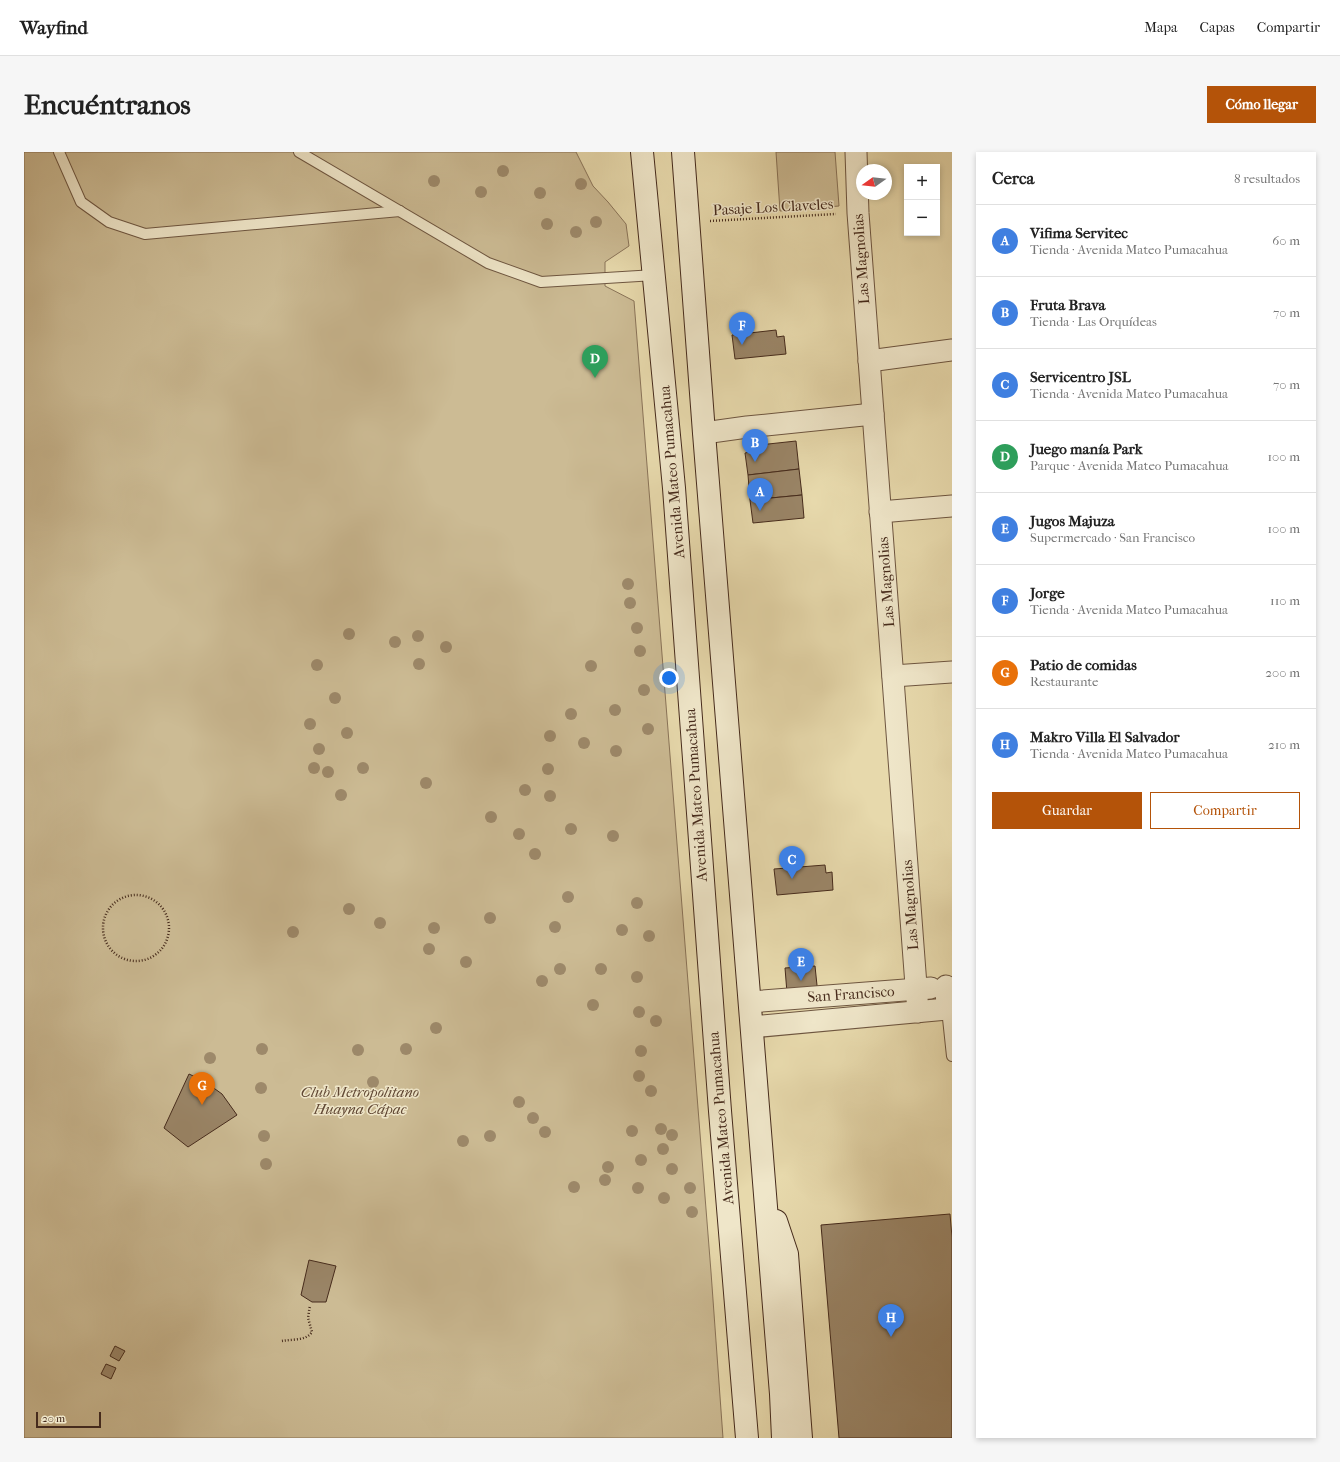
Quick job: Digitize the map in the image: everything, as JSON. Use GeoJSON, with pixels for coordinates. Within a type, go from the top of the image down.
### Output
{"type":"FeatureCollection","features":[{"type":"Feature","properties":{"kind":"main road","name":"Avenida Mateo Pumacahua"},"geometry":{"type":"LineString","coordinates":[[642,152],[655,275],[674,488],[720,1111],[747,1438]]}},
{"type":"Feature","properties":{"kind":"main road"},"geometry":{"type":"LineString","coordinates":[[684,152],[704,433],[781,1394],[783,1438]]}},
{"type":"Feature","properties":{"kind":"main road"},"geometry":{"type":"LineString","coordinates":[[764,1182],[787,1254],[801,1438]]}},
{"type":"Feature","properties":{"kind":"street","name":"Las Magnolias"},"geometry":{"type":"LineString","coordinates":[[856,152],[858,213],[918,1012]]}},
{"type":"Feature","properties":{"kind":"street"},"geometry":{"type":"LineString","coordinates":[[869,361],[952,350]]}},
{"type":"Feature","properties":{"kind":"street"},"geometry":{"type":"LineString","coordinates":[[704,433],[873,414]]}},
{"type":"Feature","properties":{"kind":"street"},"geometry":{"type":"LineString","coordinates":[[880,512],[952,506]]}},
{"type":"Feature","properties":{"kind":"street"},"geometry":{"type":"LineString","coordinates":[[893,676],[952,672]]}},
{"type":"Feature","properties":{"kind":"street"},"geometry":{"type":"LineString","coordinates":[[947,1009],[949,986]]}},
{"type":"Feature","properties":{"kind":"street","name":"San Francisco"},"geometry":{"type":"LineString","coordinates":[[750,1002],[949,986]]}},
{"type":"Feature","properties":{"kind":"street","name":"San Francisco"},"geometry":{"type":"LineString","coordinates":[[752,1027],[947,1009]]}},
{"type":"Feature","properties":{"kind":"lane"},"geometry":{"type":"LineString","coordinates":[[59,152],[81,202],[109,222],[145,234],[400,211]]}},
{"type":"Feature","properties":{"kind":"lane"},"geometry":{"type":"LineString","coordinates":[[299,152],[488,263],[541,282],[655,275]]}},
{"type":"Feature","properties":{"kind":"lane"},"geometry":{"type":"LineString","coordinates":[[947,1009],[952,1056]]}},
{"type":"Feature","properties":{"kind":"path","name":"Pasaje Los Claveles"},"geometry":{"type":"LineString","coordinates":[[689,223],[858,213]]}},
{"type":"Feature","properties":{"kind":"path"},"geometry":{"type":"LineString","coordinates":[[131,894],[142,895],[153,899],[162,906],[168,917],[168,939],[163,948],[155,955],[146,960],[135,961],[121,957],[108,947],[104,937],[103,923],[105,915],[111,905],[120,898],[131,894]]}},
{"type":"Feature","properties":{"kind":"path"},"geometry":{"type":"LineString","coordinates":[[282,1341],[305,1338],[310,1335],[312,1332],[308,1318],[310,1305]]}},
{"type":"Feature","properties":{"kind":"green space","name":"Club Metropolitano Huayna Cápac"},"geometry":{"type":"Polygon","coordinates":[[[24,152],[576,152],[593,186],[626,224],[629,246],[605,262],[605,286],[634,301],[723,1438],[24,1438],[24,152]]]}},
{"type":"Feature","properties":{"kind":"green space"},"geometry":{"type":"Polygon","coordinates":[[[776,152],[835,152],[839,206],[780,211],[776,152]]]}},
{"type":"Feature","properties":{"kind":"building"},"geometry":{"type":"Polygon","coordinates":[[[776,330],[777,337],[784,336],[786,354],[735,359],[732,335],[776,330]]]}},
{"type":"Feature","properties":{"kind":"building"},"geometry":{"type":"Polygon","coordinates":[[[796,441],[799,469],[748,475],[745,453],[750,452],[750,446],[796,441]]]}},
{"type":"Feature","properties":{"kind":"building"},"geometry":{"type":"Polygon","coordinates":[[[799,469],[802,495],[750,500],[748,475],[799,469]]]}},
{"type":"Feature","properties":{"kind":"building"},"geometry":{"type":"Polygon","coordinates":[[[802,495],[804,518],[753,523],[750,500],[802,495]]]}},
{"type":"Feature","properties":{"kind":"building"},"geometry":{"type":"Polygon","coordinates":[[[825,865],[826,873],[832,872],[833,890],[777,895],[774,869],[825,865]]]}},
{"type":"Feature","properties":{"kind":"building"},"geometry":{"type":"Polygon","coordinates":[[[815,966],[818,995],[787,993],[785,968],[815,966]]]}},
{"type":"Feature","properties":{"kind":"building"},"geometry":{"type":"Polygon","coordinates":[[[189,1074],[204,1081],[222,1094],[237,1115],[188,1147],[164,1128],[189,1074]]]}},
{"type":"Feature","properties":{"kind":"building"},"geometry":{"type":"Polygon","coordinates":[[[950,1214],[952,1237],[952,1438],[839,1438],[821,1225],[950,1214]]]}},
{"type":"Feature","properties":{"kind":"building"},"geometry":{"type":"Polygon","coordinates":[[[309,1260],[336,1266],[326,1302],[312,1302],[301,1295],[309,1260]]]}},
{"type":"Feature","properties":{"kind":"building"},"geometry":{"type":"Polygon","coordinates":[[[115,1346],[125,1351],[119,1361],[110,1356],[115,1346]]]}},
{"type":"Feature","properties":{"kind":"building"},"geometry":{"type":"Polygon","coordinates":[[[106,1364],[116,1368],[111,1379],[101,1374],[106,1364]]]}},
{"type":"Feature","properties":{"kind":"place","name":"Jorge"},"geometry":{"type":"Point","coordinates":[742,345]}},
{"type":"Feature","properties":{"kind":"place","name":"Juego manía Park"},"geometry":{"type":"Point","coordinates":[595,378]}},
{"type":"Feature","properties":{"kind":"place","name":"Fruta Brava"},"geometry":{"type":"Point","coordinates":[755,462]}},
{"type":"Feature","properties":{"kind":"place","name":"Vifima Servitec"},"geometry":{"type":"Point","coordinates":[760,511]}},
{"type":"Feature","properties":{"kind":"place","name":"Servicentro JSL"},"geometry":{"type":"Point","coordinates":[792,879]}},
{"type":"Feature","properties":{"kind":"place","name":"Jugos Majuza"},"geometry":{"type":"Point","coordinates":[801,981]}},
{"type":"Feature","properties":{"kind":"place","name":"Patio de comidas"},"geometry":{"type":"Point","coordinates":[202,1105]}},
{"type":"Feature","properties":{"kind":"place","name":"Makro Villa El Salvador"},"geometry":{"type":"Point","coordinates":[891,1337]}}]}
